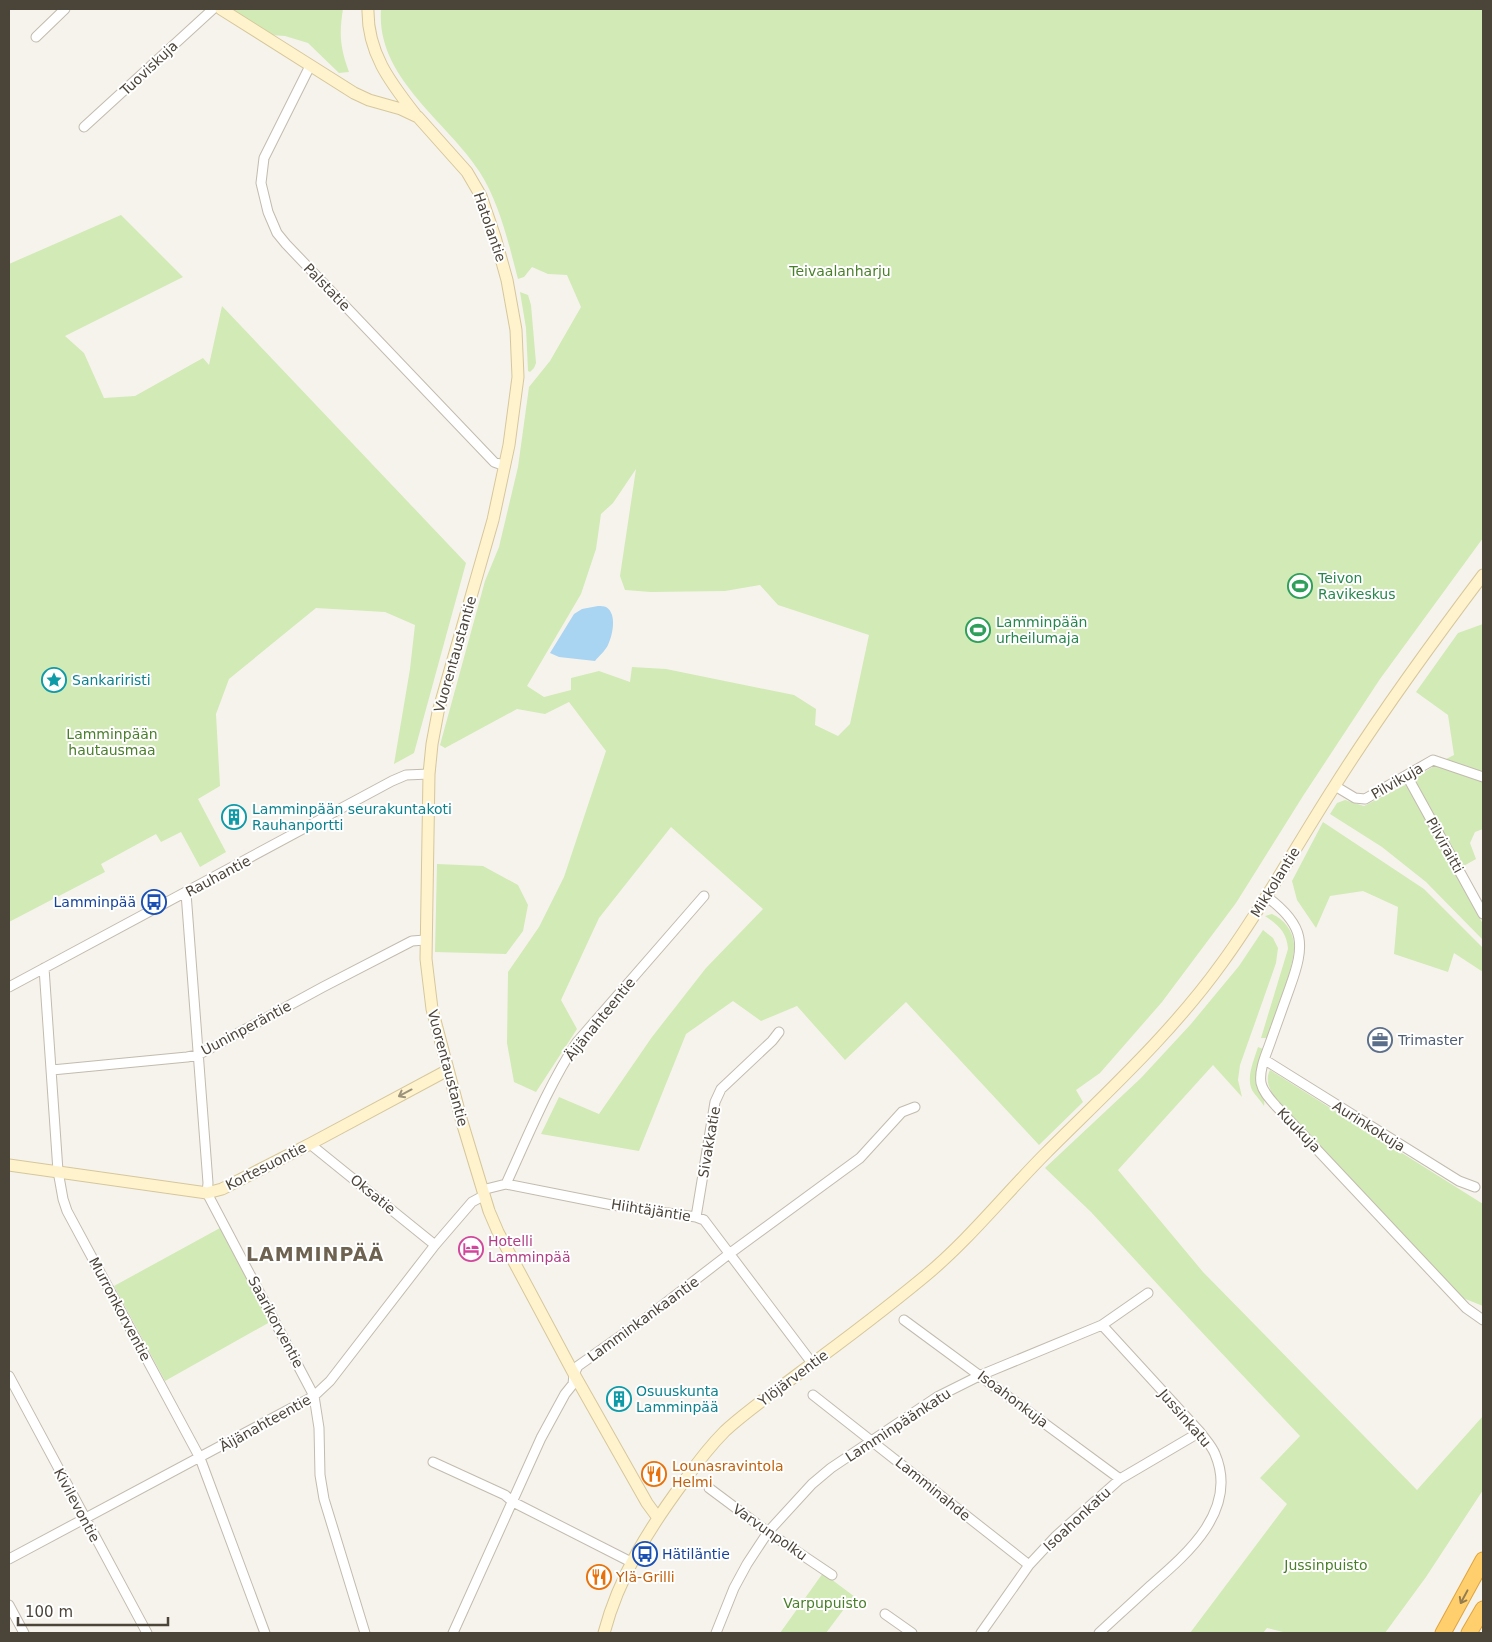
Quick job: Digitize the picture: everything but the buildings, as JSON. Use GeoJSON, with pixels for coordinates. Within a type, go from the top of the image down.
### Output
{"type":"FeatureCollection","features":[{"type":"Feature","properties":{"kind":"highway"},"geometry":{"type":"LineString","coordinates":[[1443,1633],[1483,1560]]}},
{"type":"Feature","properties":{"kind":"highway"},"geometry":{"type":"LineString","coordinates":[[1469,1633],[1483,1609]]}},
{"type":"Feature","properties":{"kind":"main road","name":"Hatolantie"},"geometry":{"type":"LineString","coordinates":[[221,9],[354,93],[369,100],[401,109],[418,117],[461,164],[476,186],[485,207],[505,275],[515,324],[518,362],[513,419],[505,466],[477,578]]}},
{"type":"Feature","properties":{"kind":"main road"},"geometry":{"type":"LineString","coordinates":[[368,9],[370,38],[379,63],[418,117]]}},
{"type":"Feature","properties":{"kind":"main road","name":"Mikkolantie"},"geometry":{"type":"LineString","coordinates":[[1036,1164],[1138,1062],[1180,1016],[1222,963],[1267,897],[1335,786],[1412,672],[1479,591],[1483,575]]}},
{"type":"Feature","properties":{"kind":"main road","name":"Vuorentaustantie"},"geometry":{"type":"LineString","coordinates":[[477,578],[438,712],[432,744],[429,774],[425,940],[432,1009],[482,1193],[498,1232],[574,1374],[647,1503],[658,1518]]}},
{"type":"Feature","properties":{"kind":"main road","name":"Kortesuontie"},"geometry":{"type":"LineString","coordinates":[[9,1165],[207,1193],[224,1188],[448,1070]]}},
{"type":"Feature","properties":{"kind":"main road","name":"Ylöjärventie"},"geometry":{"type":"LineString","coordinates":[[604,1633],[631,1562],[658,1518],[701,1459],[723,1434],[943,1261],[1036,1164]]}},
{"type":"Feature","properties":{"kind":"street"},"geometry":{"type":"LineString","coordinates":[[36,37],[65,9]]}},
{"type":"Feature","properties":{"kind":"street","name":"Tuoviskuja"},"geometry":{"type":"LineString","coordinates":[[84,127],[213,9]]}},
{"type":"Feature","properties":{"kind":"street","name":"Palstatie"},"geometry":{"type":"LineString","coordinates":[[310,66],[264,158],[261,183],[268,212],[277,233],[494,462],[505,466]]}},
{"type":"Feature","properties":{"kind":"street","name":"Pilvikuja"},"geometry":{"type":"LineString","coordinates":[[1335,786],[1355,798],[1365,799],[1433,760],[1483,777]]}},
{"type":"Feature","properties":{"kind":"street","name":"Rauhantie"},"geometry":{"type":"LineString","coordinates":[[9,987],[392,781],[406,775],[429,774]]}},
{"type":"Feature","properties":{"kind":"street","name":"Pilviraitti"},"geometry":{"type":"LineString","coordinates":[[1407,776],[1483,914]]}},
{"type":"Feature","properties":{"kind":"street","name":"Saarikorventie"},"geometry":{"type":"LineString","coordinates":[[186,892],[207,1193],[314,1396],[319,1428],[320,1476],[324,1499],[365,1633]]}},
{"type":"Feature","properties":{"kind":"street","name":"Äijänahteentie"},"geometry":{"type":"LineString","coordinates":[[506,1184],[565,1060],[578,1042],[704,896]]}},
{"type":"Feature","properties":{"kind":"street","name":"Kuukuja"},"geometry":{"type":"LineString","coordinates":[[1267,897],[1281,908],[1291,920],[1297,930],[1300,946],[1298,964],[1264,1060],[1261,1083],[1265,1092],[1466,1308],[1483,1320]]}},
{"type":"Feature","properties":{"kind":"street","name":"Uuninperäntie"},"geometry":{"type":"LineString","coordinates":[[52,1070],[187,1058],[198,1055],[412,941],[425,940]]}},
{"type":"Feature","properties":{"kind":"street","name":"Murronkorventie"},"geometry":{"type":"LineString","coordinates":[[44,968],[58,1171],[63,1199],[200,1458],[265,1633]]}},
{"type":"Feature","properties":{"kind":"street","name":"Sivakkatie"},"geometry":{"type":"LineString","coordinates":[[696,1217],[715,1102],[721,1089],[772,1041],[779,1032]]}},
{"type":"Feature","properties":{"kind":"street","name":"Aurinkokuja"},"geometry":{"type":"LineString","coordinates":[[1264,1060],[1459,1181],[1475,1187]]}},
{"type":"Feature","properties":{"kind":"street","name":"Lamminkankaantie"},"geometry":{"type":"LineString","coordinates":[[453,1633],[541,1438],[572,1384],[578,1366],[646,1318],[729,1254],[860,1158],[902,1112],[915,1107]]}},
{"type":"Feature","properties":{"kind":"street","name":"Oksatie"},"geometry":{"type":"LineString","coordinates":[[310,1144],[435,1245]]}},
{"type":"Feature","properties":{"kind":"street","name":"Hiihtäjäntie"},"geometry":{"type":"LineString","coordinates":[[482,1193],[506,1184],[612,1205],[696,1217],[704,1220],[812,1364]]}},
{"type":"Feature","properties":{"kind":"street","name":"Äijänahteentie"},"geometry":{"type":"LineString","coordinates":[[9,1559],[314,1396],[330,1381],[435,1245],[482,1193]]}},
{"type":"Feature","properties":{"kind":"street","name":"Lamminpäänkatu"},"geometry":{"type":"LineString","coordinates":[[716,1633],[734,1588],[768,1532],[812,1484],[830,1468],[937,1397],[981,1375],[1102,1325],[1148,1292]]}},
{"type":"Feature","properties":{"kind":"street","name":"Isoahonkuja"},"geometry":{"type":"LineString","coordinates":[[904,1320],[1120,1479]]}},
{"type":"Feature","properties":{"kind":"street","name":"Jussinkatu"},"geometry":{"type":"LineString","coordinates":[[1099,1633],[1181,1559],[1200,1537],[1214,1516],[1220,1490],[1219,1469],[1213,1449],[1200,1432],[1102,1325]]}},
{"type":"Feature","properties":{"kind":"street","name":"Kivilevontie"},"geometry":{"type":"LineString","coordinates":[[9,1376],[147,1633]]}},
{"type":"Feature","properties":{"kind":"street","name":"Lamminahde"},"geometry":{"type":"LineString","coordinates":[[813,1395],[1029,1565]]}},
{"type":"Feature","properties":{"kind":"street","name":"Isoahonkatu"},"geometry":{"type":"LineString","coordinates":[[980,1633],[1029,1565],[1056,1536],[1120,1479],[1200,1432]]}},
{"type":"Feature","properties":{"kind":"street"},"geometry":{"type":"LineString","coordinates":[[433,1462],[505,1495],[513,1502],[631,1562]]}},
{"type":"Feature","properties":{"kind":"street","name":"Varvunpolku"},"geometry":{"type":"LineString","coordinates":[[710,1488],[768,1532],[832,1575]]}},
{"type":"Feature","properties":{"kind":"street"},"geometry":{"type":"LineString","coordinates":[[9,1605],[24,1633]]}},
{"type":"Feature","properties":{"kind":"street"},"geometry":{"type":"LineString","coordinates":[[885,1614],[912,1633]]}},
{"type":"Feature","properties":{"kind":"green space"},"geometry":{"type":"Polygon","coordinates":[[[231,9],[343,9],[341,40],[349,72],[339,73],[308,43],[285,36],[271,35],[231,9]]]}},
{"type":"Feature","properties":{"kind":"green space","name":"Teivaalanharju"},"geometry":{"type":"Polygon","coordinates":[[[381,9],[1483,9],[1483,538],[1380,679],[1303,796],[1236,903],[1162,1002],[1100,1073],[1076,1090],[1083,1102],[1039,1145],[906,1002],[845,1060],[797,1006],[761,1021],[733,1001],[686,1034],[639,1151],[541,1134],[559,1097],[599,1114],[652,1037],[706,968],[763,909],[671,827],[599,918],[561,1000],[577,1029],[536,1092],[514,1082],[507,1043],[508,972],[539,927],[564,877],[606,751],[569,702],[545,714],[517,709],[445,748],[440,745],[485,581],[499,547],[518,467],[529,387],[550,361],[581,307],[567,275],[548,274],[532,267],[524,277],[518,279],[503,224],[486,183],[465,152],[416,97],[401,77],[390,56],[382,34],[381,9]],[[636,469],[613,503],[601,514],[596,549],[581,594],[527,686],[544,697],[571,690],[571,678],[599,671],[630,682],[632,667],[666,669],[794,695],[816,709],[815,725],[838,736],[850,724],[869,635],[778,605],[760,585],[725,591],[651,592],[625,590],[620,576],[636,469]]]}},
{"type":"Feature","properties":{"kind":"green space","name":"Lamminpään hautausmaa"},"geometry":{"type":"Polygon","coordinates":[[[121,215],[183,277],[65,336],[84,353],[104,398],[135,396],[203,358],[209,365],[222,306],[466,563],[414,753],[394,764],[410,669],[415,625],[385,612],[316,608],[229,679],[216,714],[220,786],[198,799],[226,852],[200,867],[181,832],[161,842],[156,834],[101,864],[105,872],[9,922],[9,264],[121,215]]]}},
{"type":"Feature","properties":{"kind":"green space"},"geometry":{"type":"Polygon","coordinates":[[[520,292],[528,295],[531,305],[536,363],[530,372],[528,371],[526,328],[520,292]]]}},
{"type":"Feature","properties":{"kind":"green space"},"geometry":{"type":"Polygon","coordinates":[[[1483,624],[1483,773],[1444,760],[1454,755],[1448,715],[1416,692],[1458,633],[1483,624]]]}},
{"type":"Feature","properties":{"kind":"green space"},"geometry":{"type":"Polygon","coordinates":[[[1437,764],[1483,779],[1483,829],[1475,832],[1470,843],[1476,859],[1460,868],[1412,780],[1437,764]]]}},
{"type":"Feature","properties":{"kind":"green space"},"geometry":{"type":"Polygon","coordinates":[[[1407,784],[1483,924],[1483,940],[1426,882],[1382,847],[1330,814],[1337,803],[1345,800],[1364,806],[1407,784]]]}},
{"type":"Feature","properties":{"kind":"green space"},"geometry":{"type":"Polygon","coordinates":[[[1323,822],[1424,889],[1483,948],[1483,972],[1454,953],[1448,972],[1394,954],[1398,907],[1363,891],[1330,896],[1316,928],[1297,900],[1292,881],[1323,822]]]}},
{"type":"Feature","properties":{"kind":"green space"},"geometry":{"type":"Polygon","coordinates":[[[437,864],[483,866],[518,885],[528,905],[523,931],[506,954],[435,952],[437,864]]]}},
{"type":"Feature","properties":{"kind":"green space"},"geometry":{"type":"Polygon","coordinates":[[[1272,914],[1284,922],[1290,930],[1294,944],[1294,953],[1288,977],[1267,1038],[1261,1038],[1288,949],[1284,933],[1265,916],[1272,914]]]}},
{"type":"Feature","properties":{"kind":"green space","name":"Jussinpuisto"},"geometry":{"type":"Polygon","coordinates":[[[1263,930],[1273,938],[1278,948],[1276,963],[1240,1065],[1238,1080],[1242,1097],[1213,1065],[1118,1170],[1203,1272],[1417,1490],[1483,1416],[1483,1490],[1426,1577],[1385,1633],[1287,1633],[1267,1628],[1263,1633],[1190,1633],[1287,1504],[1260,1478],[1300,1436],[1091,1212],[1045,1168],[1141,1078],[1191,1024],[1239,966],[1263,930]]]}},
{"type":"Feature","properties":{"kind":"green space"},"geometry":{"type":"Polygon","coordinates":[[[1258,1047],[1263,1049],[1257,1071],[1256,1084],[1263,1097],[1264,1106],[1250,1085],[1251,1068],[1258,1047]]]}},
{"type":"Feature","properties":{"kind":"green space"},"geometry":{"type":"Polygon","coordinates":[[[1270,1070],[1483,1204],[1483,1306],[1463,1298],[1287,1111],[1269,1087],[1268,1076],[1270,1070]]]}},
{"type":"Feature","properties":{"kind":"green space"},"geometry":{"type":"Polygon","coordinates":[[[220,1228],[270,1322],[165,1381],[114,1286],[220,1228]]]}},
{"type":"Feature","properties":{"kind":"green space","name":"Varpupuisto"},"geometry":{"type":"Polygon","coordinates":[[[823,1573],[863,1603],[847,1605],[826,1633],[780,1633],[823,1573]]]}},
{"type":"Feature","properties":{"kind":"water"},"geometry":{"type":"Polygon","coordinates":[[[598,606],[610,610],[613,626],[608,645],[595,661],[559,657],[550,653],[574,614],[582,609],[598,606]]]}},
{"type":"Feature","properties":{"kind":"place","name":"Teivon Ravikeskus"},"geometry":{"type":"Point","coordinates":[1300,586]}},
{"type":"Feature","properties":{"kind":"place","name":"Lamminpään urheilumaja"},"geometry":{"type":"Point","coordinates":[978,630]}},
{"type":"Feature","properties":{"kind":"place","name":"Sankariristi"},"geometry":{"type":"Point","coordinates":[54,680]}},
{"type":"Feature","properties":{"kind":"place","name":"Lamminpään seurakuntakoti Rauhanportti"},"geometry":{"type":"Point","coordinates":[234,817]}},
{"type":"Feature","properties":{"kind":"place","name":"Lamminpää"},"geometry":{"type":"Point","coordinates":[154,902]}},
{"type":"Feature","properties":{"kind":"place","name":"Trimaster"},"geometry":{"type":"Point","coordinates":[1380,1040]}},
{"type":"Feature","properties":{"kind":"place","name":"Hotelli Lamminpää"},"geometry":{"type":"Point","coordinates":[471,1249]}},
{"type":"Feature","properties":{"kind":"place","name":"Osuuskunta Lamminpää"},"geometry":{"type":"Point","coordinates":[619,1399]}},
{"type":"Feature","properties":{"kind":"place","name":"Lounasravintola Helmi"},"geometry":{"type":"Point","coordinates":[654,1474]}},
{"type":"Feature","properties":{"kind":"place","name":"Hätiläntie"},"geometry":{"type":"Point","coordinates":[645,1554]}},
{"type":"Feature","properties":{"kind":"place","name":"Ylä-Grilli"},"geometry":{"type":"Point","coordinates":[599,1577]}},
{"type":"Feature","properties":{"kind":"district","name":"LAMMINPÄÄ"},"geometry":{"type":"Point","coordinates":[315,1254]}}]}
